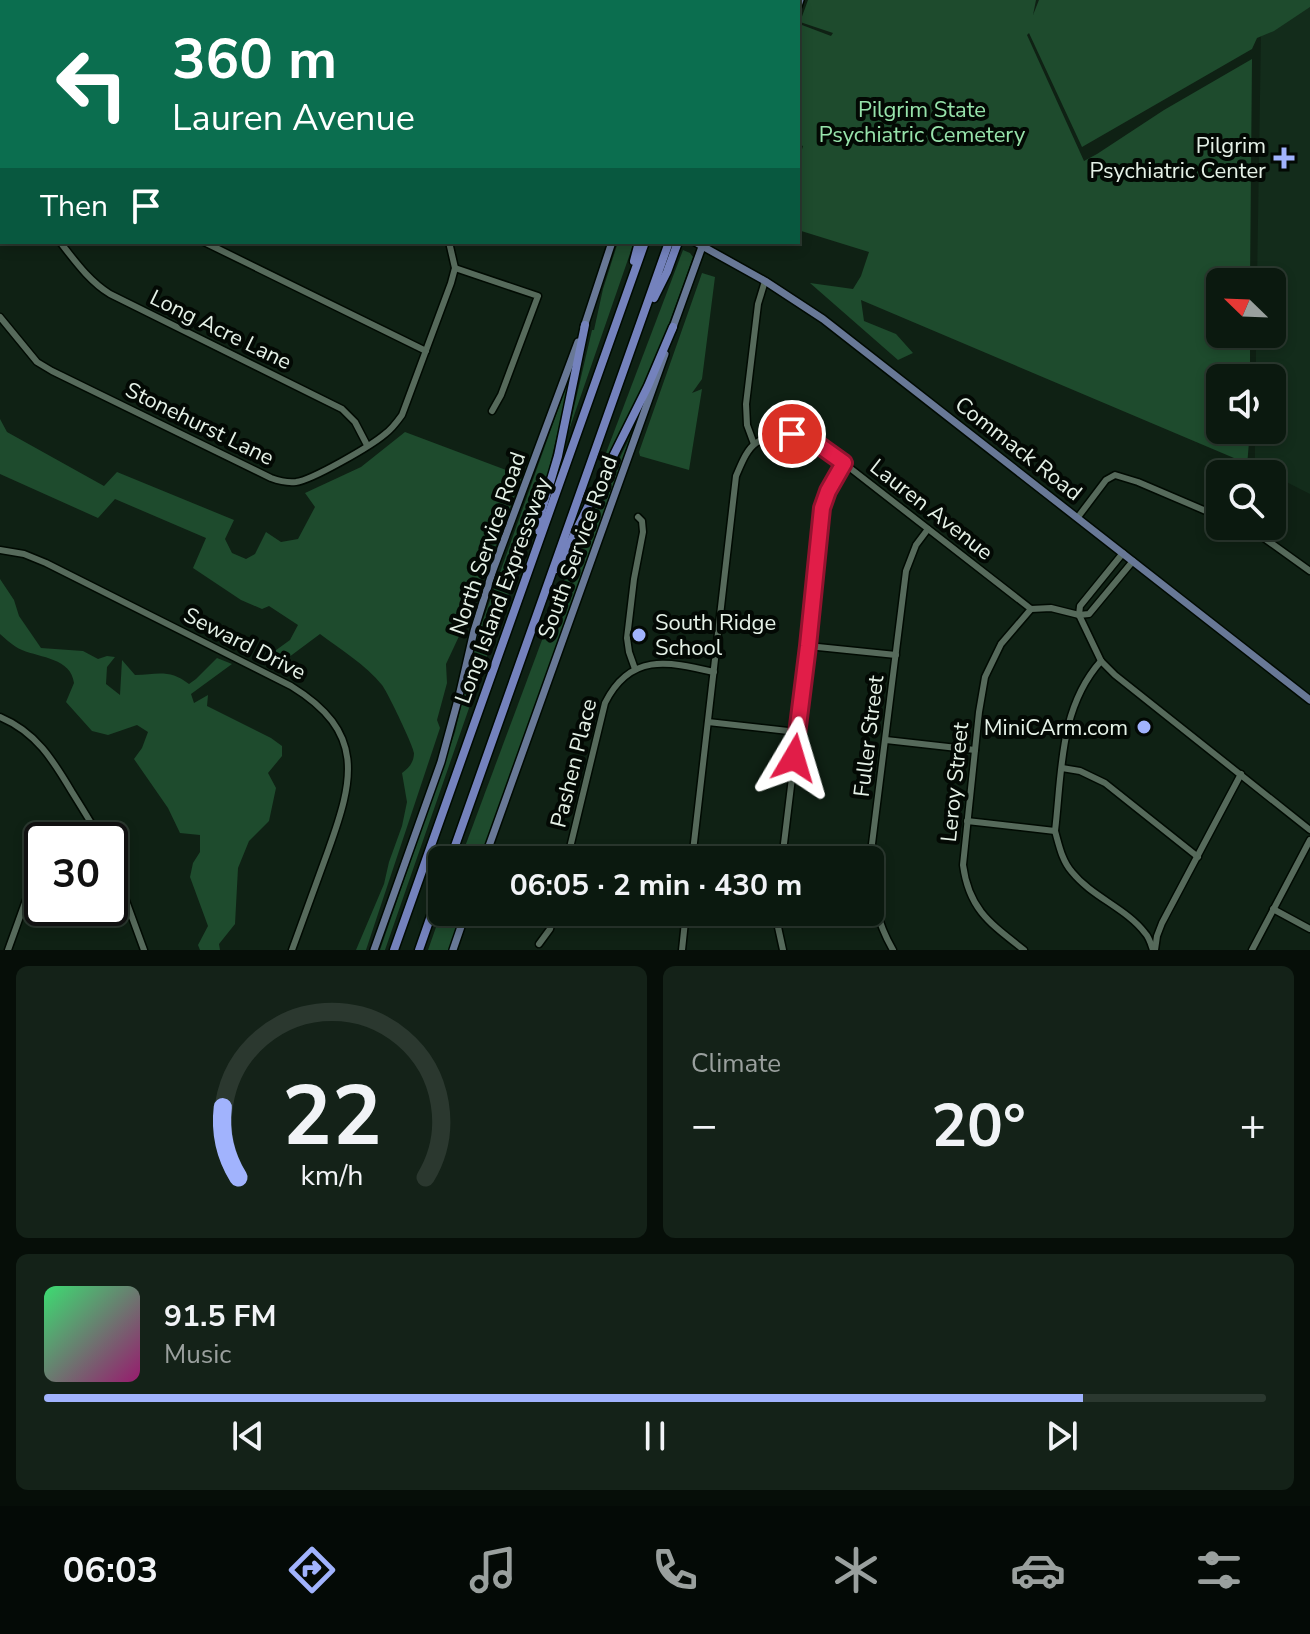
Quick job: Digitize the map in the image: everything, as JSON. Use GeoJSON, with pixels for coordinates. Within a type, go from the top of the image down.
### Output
{"type":"FeatureCollection","features":[{"type":"Feature","properties":{"kind":"highway"},"geometry":{"type":"LineString","coordinates":[[667,260],[669,244]]}},
{"type":"Feature","properties":{"kind":"highway"},"geometry":{"type":"LineString","coordinates":[[667,260],[677,244]]}},
{"type":"Feature","properties":{"kind":"highway","name":"Long Island Expressway"},"geometry":{"type":"LineString","coordinates":[[394,950],[619,318],[641,245]]}},
{"type":"Feature","properties":{"kind":"highway","name":"Long Island Expressway"},"geometry":{"type":"LineString","coordinates":[[455,846],[639,327],[667,260]]}},
{"type":"Feature","properties":{"kind":"highway"},"geometry":{"type":"LineString","coordinates":[[538,544],[541,513],[558,456],[585,325]]}},
{"type":"Feature","properties":{"kind":"highway"},"geometry":{"type":"LineString","coordinates":[[543,594],[648,386],[673,327]]}},
{"type":"Feature","properties":{"kind":"highway"},"geometry":{"type":"LineString","coordinates":[[419,950],[428,924]]}},
{"type":"Feature","properties":{"kind":"main road","name":"North Service Road"},"geometry":{"type":"LineString","coordinates":[[374,950],[441,762],[493,570],[585,325],[611,244]]}},
{"type":"Feature","properties":{"kind":"main road","name":"South Service Road"},"geometry":{"type":"LineString","coordinates":[[489,846],[637,435],[701,244]]}},
{"type":"Feature","properties":{"kind":"main road","name":"Commack Road"},"geometry":{"type":"LineString","coordinates":[[703,244],[823,319],[1310,700]]}},
{"type":"Feature","properties":{"kind":"main road"},"geometry":{"type":"LineString","coordinates":[[453,950],[461,926]]}},
{"type":"Feature","properties":{"kind":"street","name":"Long Acre Lane"},"geometry":{"type":"LineString","coordinates":[[62,244],[98,287],[342,409],[355,422],[367,445]]}},
{"type":"Feature","properties":{"kind":"street"},"geometry":{"type":"LineString","coordinates":[[208,244],[426,351]]}},
{"type":"Feature","properties":{"kind":"street"},"geometry":{"type":"LineString","coordinates":[[449,244],[455,268],[538,296],[501,395],[492,411]]}},
{"type":"Feature","properties":{"kind":"street","name":"Stonehurst Lane"},"geometry":{"type":"LineString","coordinates":[[0,317],[37,362],[52,371],[271,478],[283,482],[305,480],[383,436],[402,415],[455,268]]}},
{"type":"Feature","properties":{"kind":"street"},"geometry":{"type":"LineString","coordinates":[[694,846],[736,476],[754,444],[747,425],[746,404],[758,304],[765,281]]}},
{"type":"Feature","properties":{"kind":"street","name":"Lauren Avenue"},"geometry":{"type":"LineString","coordinates":[[754,444],[777,435],[809,438],[1031,609]]}},
{"type":"Feature","properties":{"kind":"street"},"geometry":{"type":"LineString","coordinates":[[784,846],[822,508],[844,463]]}},
{"type":"Feature","properties":{"kind":"street"},"geometry":{"type":"LineString","coordinates":[[1078,517],[1106,480],[1115,475],[1206,511]]}},
{"type":"Feature","properties":{"kind":"street"},"geometry":{"type":"LineString","coordinates":[[638,517],[642,521],[643,532],[627,638],[635,669],[670,664],[714,672]]}},
{"type":"Feature","properties":{"kind":"street","name":"Fuller Street"},"geometry":{"type":"LineString","coordinates":[[872,846],[906,571],[916,545],[928,529]]}},
{"type":"Feature","properties":{"kind":"street"},"geometry":{"type":"LineString","coordinates":[[1267,540],[1310,571]]}},
{"type":"Feature","properties":{"kind":"street","name":"Seward Drive"},"geometry":{"type":"LineString","coordinates":[[0,550],[24,554],[46,563],[291,686],[325,710],[345,746],[349,770],[347,792],[292,950]]}},
{"type":"Feature","properties":{"kind":"street"},"geometry":{"type":"LineString","coordinates":[[1123,553],[1080,606],[1079,615],[1101,661],[1310,830]]}},
{"type":"Feature","properties":{"kind":"street"},"geometry":{"type":"LineString","coordinates":[[1031,609],[1051,608],[1079,615],[1089,614],[1133,561]]}},
{"type":"Feature","properties":{"kind":"street","name":"Leroy Street"},"geometry":{"type":"LineString","coordinates":[[1024,950],[989,921],[971,897],[963,865],[983,691],[990,665],[1009,633],[1031,609]]}},
{"type":"Feature","properties":{"kind":"street"},"geometry":{"type":"LineString","coordinates":[[808,646],[896,655]]}},
{"type":"Feature","properties":{"kind":"street"},"geometry":{"type":"LineString","coordinates":[[1101,661],[1088,675],[1068,722],[1055,831],[1069,870],[1130,918],[1147,934],[1154,950]]}},
{"type":"Feature","properties":{"kind":"street","name":"Pashen Place"},"geometry":{"type":"LineString","coordinates":[[570,846],[605,703],[612,689],[635,669]]}},
{"type":"Feature","properties":{"kind":"street"},"geometry":{"type":"LineString","coordinates":[[0,717],[27,731],[40,744],[90,822]]}},
{"type":"Feature","properties":{"kind":"street"},"geometry":{"type":"LineString","coordinates":[[708,722],[797,732]]}},
{"type":"Feature","properties":{"kind":"street"},"geometry":{"type":"LineString","coordinates":[[886,740],[975,750]]}},
{"type":"Feature","properties":{"kind":"street"},"geometry":{"type":"LineString","coordinates":[[1062,768],[1080,771],[1105,783],[1198,857]]}},
{"type":"Feature","properties":{"kind":"street"},"geometry":{"type":"LineString","coordinates":[[1154,950],[1162,923],[1241,774]]}},
{"type":"Feature","properties":{"kind":"street"},"geometry":{"type":"LineString","coordinates":[[967,821],[1055,831]]}},
{"type":"Feature","properties":{"kind":"street"},"geometry":{"type":"LineString","coordinates":[[1252,950],[1310,840]]}},
{"type":"Feature","properties":{"kind":"street"},"geometry":{"type":"LineString","coordinates":[[8,950],[24,906]]}},
{"type":"Feature","properties":{"kind":"street"},"geometry":{"type":"LineString","coordinates":[[128,906],[144,950]]}},
{"type":"Feature","properties":{"kind":"street"},"geometry":{"type":"LineString","coordinates":[[1273,909],[1310,929]]}},
{"type":"Feature","properties":{"kind":"street"},"geometry":{"type":"LineString","coordinates":[[539,944],[551,926]]}},
{"type":"Feature","properties":{"kind":"street"},"geometry":{"type":"LineString","coordinates":[[682,950],[683,926]]}},
{"type":"Feature","properties":{"kind":"street"},"geometry":{"type":"LineString","coordinates":[[778,926],[783,950]]}},
{"type":"Feature","properties":{"kind":"street","name":"Fuller Street"},"geometry":{"type":"LineString","coordinates":[[881,926],[893,950]]}},
{"type":"Feature","properties":{"kind":"shaded area","name":"Pilgrim Psychiatric Center"},"geometry":{"type":"Polygon","coordinates":[[[1310,0],[1310,494],[1286,482],[1286,460],[1255,460],[1255,444],[1286,444],[1286,364],[1256,364],[1256,348],[1286,348],[1286,268],[1257,268],[1261,34],[1310,0]]]}},
{"type":"Feature","properties":{"kind":"green space","name":"Pilgrim State Psychiatric Cemetery"},"geometry":{"type":"Polygon","coordinates":[[[808,0],[1036,0],[1033,15],[1039,0],[1310,0],[1310,7],[1274,31],[1257,38],[1252,49],[1082,147],[1029,33],[1027,35],[1084,161],[1252,59],[1250,268],[1206,268],[1206,348],[1250,348],[1250,364],[1206,364],[1206,444],[1249,444],[1248,460],[1237,460],[861,300],[864,321],[896,334],[913,353],[898,360],[810,283],[853,289],[869,252],[800,231],[800,156],[803,146],[800,145],[800,30],[802,25],[831,36],[833,33],[800,22],[808,0]]]}},
{"type":"Feature","properties":{"kind":"green space"},"geometry":{"type":"Polygon","coordinates":[[[617,244],[633,244],[568,433],[592,330],[617,244]]]}},
{"type":"Feature","properties":{"kind":"green space"},"geometry":{"type":"Polygon","coordinates":[[[683,250],[693,257],[650,376],[603,471],[598,474],[683,250]]]}},
{"type":"Feature","properties":{"kind":"green space"},"geometry":{"type":"Polygon","coordinates":[[[702,273],[715,277],[702,379],[692,393],[702,389],[689,470],[640,456],[639,452],[702,273]]]}},
{"type":"Feature","properties":{"kind":"green space"},"geometry":{"type":"Polygon","coordinates":[[[566,387],[542,498],[385,950],[380,950],[455,732],[477,637],[566,387]]]}},
{"type":"Feature","properties":{"kind":"green space"},"geometry":{"type":"Polygon","coordinates":[[[0,419],[7,432],[104,486],[117,472],[234,520],[225,539],[232,553],[246,559],[255,554],[266,532],[281,542],[298,539],[315,507],[305,493],[361,467],[405,432],[522,476],[484,577],[479,581],[446,664],[447,683],[437,720],[440,728],[366,950],[356,950],[384,884],[402,826],[407,802],[402,773],[411,764],[414,753],[382,685],[361,664],[320,634],[273,669],[261,661],[290,640],[298,625],[269,606],[262,609],[241,600],[193,568],[206,538],[115,499],[98,518],[0,474],[0,419]]]}},
{"type":"Feature","properties":{"kind":"green space"},"geometry":{"type":"Polygon","coordinates":[[[631,435],[485,846],[465,846],[580,538],[631,435]]]}},
{"type":"Feature","properties":{"kind":"green space"},"geometry":{"type":"Polygon","coordinates":[[[0,579],[14,600],[19,616],[41,648],[83,651],[98,659],[115,657],[107,667],[106,684],[120,695],[122,660],[135,675],[170,674],[189,684],[217,658],[232,664],[191,694],[194,703],[208,695],[207,706],[282,746],[282,756],[268,773],[276,788],[269,821],[249,841],[238,868],[235,924],[219,944],[220,950],[200,950],[198,945],[208,926],[190,877],[193,863],[200,852],[200,835],[180,833],[168,808],[134,759],[148,732],[137,725],[108,735],[92,731],[66,702],[74,683],[67,668],[19,648],[0,634],[0,579]]]}},
{"type":"Feature","properties":{"kind":"green space"},"geometry":{"type":"Polygon","coordinates":[[[436,926],[457,926],[449,950],[428,950],[436,926]]]}},
{"type":"Feature","properties":{"kind":"place","name":"Pilgrim Psychiatric Center"},"geometry":{"type":"Point","coordinates":[1284,158]}},
{"type":"Feature","properties":{"kind":"place","name":"South Ridge School"},"geometry":{"type":"Point","coordinates":[639,635]}},
{"type":"Feature","properties":{"kind":"place","name":"MiniCArm.com"},"geometry":{"type":"Point","coordinates":[1144,727]}},
{"type":"Feature","properties":{"kind":"route"},"geometry":{"type":"LineString","coordinates":[[792,434],[809,438],[844,463],[822,508],[794,758]]}}]}
